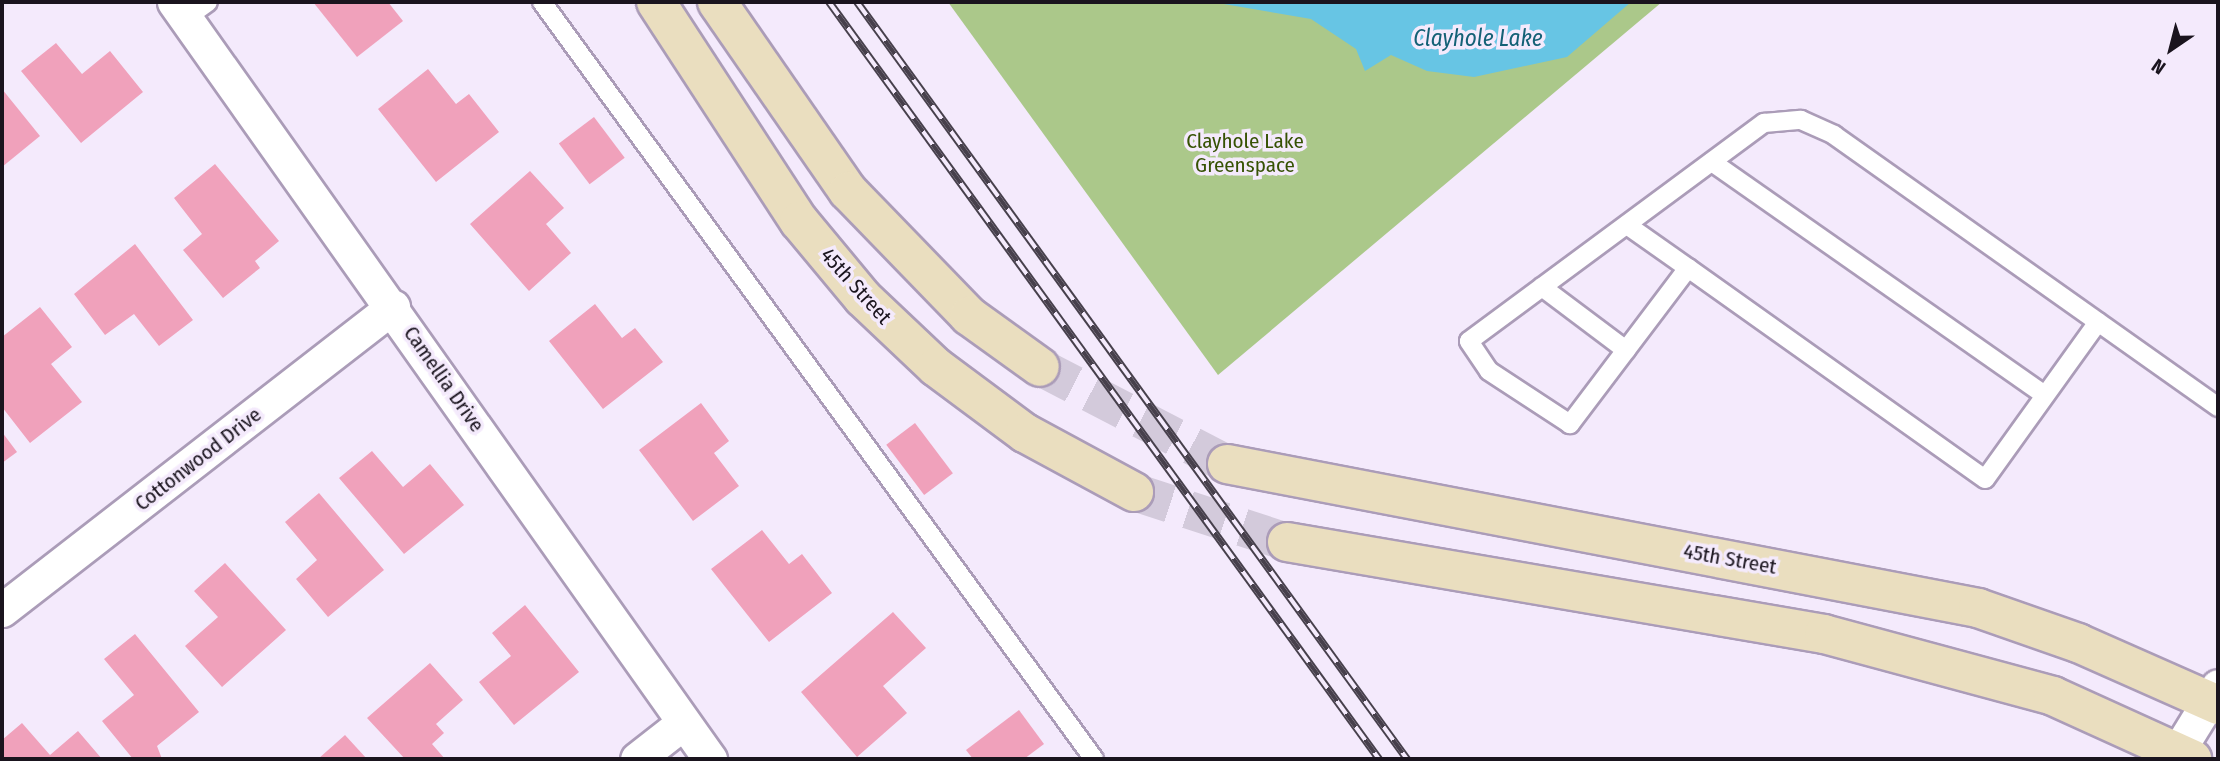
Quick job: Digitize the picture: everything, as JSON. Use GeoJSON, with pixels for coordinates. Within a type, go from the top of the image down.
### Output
{"type":"FeatureCollection","features":[{"type":"Feature","properties":{"kind":"main road","name":"45th Street"},"geometry":{"type":"LineString","coordinates":[[656,2],[799,221],[863,298],[936,367],[1025,433],[1134,492]]}},
{"type":"Feature","properties":{"kind":"main road"},"geometry":{"type":"LineString","coordinates":[[717,2],[857,200],[969,316],[1040,367]]}},
{"type":"Feature","properties":{"kind":"main road","name":"45th Street"},"geometry":{"type":"LineString","coordinates":[[1227,464],[1978,608],[2215,697]]}},
{"type":"Feature","properties":{"kind":"main road"},"geometry":{"type":"LineString","coordinates":[[1287,542],[1824,634],[2053,696],[2185,755]]}},
{"type":"Feature","properties":{"kind":"street","name":"Camellia Drive"},"geometry":{"type":"LineString","coordinates":[[189,7],[393,307],[710,759]]}},
{"type":"Feature","properties":{"kind":"street","name":"Cottonwood Drive"},"geometry":{"type":"LineString","coordinates":[[2,611],[393,307]]}},
{"type":"Feature","properties":{"kind":"street"},"geometry":{"type":"LineString","coordinates":[[2185,755],[2215,697]]}},
{"type":"Feature","properties":{"kind":"street"},"geometry":{"type":"LineString","coordinates":[[637,759],[683,723]]}},
{"type":"Feature","properties":{"kind":"lane"},"geometry":{"type":"LineString","coordinates":[[542,2],[1094,759]]}},
{"type":"Feature","properties":{"kind":"lane"},"geometry":{"type":"LineString","coordinates":[[1688,268],[1570,424],[1489,371],[1469,341],[1764,123],[1801,121],[1834,135],[2218,407]]}},
{"type":"Feature","properties":{"kind":"lane"},"geometry":{"type":"LineString","coordinates":[[1712,162],[2045,395]]}},
{"type":"Feature","properties":{"kind":"lane"},"geometry":{"type":"LineString","coordinates":[[1627,225],[1985,479],[2098,321]]}},
{"type":"Feature","properties":{"kind":"lane"},"geometry":{"type":"LineString","coordinates":[[1542,287],[1626,350]]}},
{"type":"Feature","properties":{"kind":"green space","name":"Clayhole Lake Greenspace"},"geometry":{"type":"Polygon","coordinates":[[[948,2],[1662,2],[1218,375],[948,2]]]}},
{"type":"Feature","properties":{"kind":"water","name":"Clayhole Lake"},"geometry":{"type":"Polygon","coordinates":[[[1212,2],[1631,2],[1567,57],[1474,77],[1427,71],[1391,55],[1365,71],[1356,49],[1311,19],[1212,2]]]}},
{"type":"Feature","properties":{"kind":"building"},"geometry":{"type":"Polygon","coordinates":[[[313,2],[388,2],[403,21],[357,57],[313,2]]]}},
{"type":"Feature","properties":{"kind":"building"},"geometry":{"type":"Polygon","coordinates":[[[56,43],[82,74],[110,51],[143,92],[81,143],[21,71],[56,43]]]}},
{"type":"Feature","properties":{"kind":"building"},"geometry":{"type":"Polygon","coordinates":[[[428,69],[456,104],[469,94],[499,132],[436,182],[378,109],[428,69]]]}},
{"type":"Feature","properties":{"kind":"building"},"geometry":{"type":"Polygon","coordinates":[[[2,89],[40,136],[2,167],[2,89]]]}},
{"type":"Feature","properties":{"kind":"building"},"geometry":{"type":"Polygon","coordinates":[[[594,117],[625,158],[590,184],[559,143],[594,117]]]}},
{"type":"Feature","properties":{"kind":"building"},"geometry":{"type":"Polygon","coordinates":[[[215,164],[279,241],[255,261],[260,268],[223,298],[183,250],[202,234],[174,198],[215,164]]]}},
{"type":"Feature","properties":{"kind":"building"},"geometry":{"type":"Polygon","coordinates":[[[530,171],[564,208],[546,224],[571,253],[529,291],[470,224],[530,171]]]}},
{"type":"Feature","properties":{"kind":"building"},"geometry":{"type":"Polygon","coordinates":[[[135,244],[193,320],[159,346],[134,314],[105,335],[74,294],[135,244]]]}},
{"type":"Feature","properties":{"kind":"building"},"geometry":{"type":"Polygon","coordinates":[[[595,304],[622,338],[635,328],[663,362],[603,409],[549,341],[595,304]]]}},
{"type":"Feature","properties":{"kind":"building"},"geometry":{"type":"Polygon","coordinates":[[[40,307],[72,347],[51,364],[82,402],[30,443],[2,407],[2,337],[40,307]]]}},
{"type":"Feature","properties":{"kind":"building"},"geometry":{"type":"Polygon","coordinates":[[[701,403],[729,441],[714,453],[739,486],[693,521],[639,450],[701,403]]]}},
{"type":"Feature","properties":{"kind":"building"},"geometry":{"type":"Polygon","coordinates":[[[915,423],[953,473],[924,495],[886,445],[915,423]]]}},
{"type":"Feature","properties":{"kind":"building"},"geometry":{"type":"Polygon","coordinates":[[[2,432],[17,452],[2,463],[2,432]]]}},
{"type":"Feature","properties":{"kind":"building"},"geometry":{"type":"Polygon","coordinates":[[[372,451],[403,487],[430,464],[464,505],[404,554],[339,478],[372,451]]]}},
{"type":"Feature","properties":{"kind":"building"},"geometry":{"type":"Polygon","coordinates":[[[319,493],[384,570],[328,617],[296,579],[317,560],[285,522],[319,493]]]}},
{"type":"Feature","properties":{"kind":"building"},"geometry":{"type":"Polygon","coordinates":[[[762,530],[789,564],[802,554],[832,593],[769,642],[711,569],[762,530]]]}},
{"type":"Feature","properties":{"kind":"building"},"geometry":{"type":"Polygon","coordinates":[[[225,563],[286,630],[222,687],[185,646],[218,617],[194,591],[225,563]]]}},
{"type":"Feature","properties":{"kind":"building"},"geometry":{"type":"Polygon","coordinates":[[[525,605],[579,672],[514,725],[479,682],[511,656],[492,633],[525,605]]]}},
{"type":"Feature","properties":{"kind":"building"},"geometry":{"type":"Polygon","coordinates":[[[893,612],[926,648],[883,686],[907,713],[857,757],[801,692],[893,612]]]}},
{"type":"Feature","properties":{"kind":"building"},"geometry":{"type":"Polygon","coordinates":[[[135,634],[199,712],[157,746],[162,759],[133,759],[102,721],[134,695],[104,659],[135,634]]]}},
{"type":"Feature","properties":{"kind":"building"},"geometry":{"type":"Polygon","coordinates":[[[430,663],[463,700],[436,724],[444,733],[432,744],[445,759],[405,759],[367,718],[430,663]]]}},
{"type":"Feature","properties":{"kind":"building"},"geometry":{"type":"Polygon","coordinates":[[[1019,710],[1044,744],[1024,759],[973,759],[966,750],[1019,710]]]}},
{"type":"Feature","properties":{"kind":"building"},"geometry":{"type":"Polygon","coordinates":[[[22,723],[50,755],[78,731],[102,759],[2,759],[2,740],[22,723]]]}},
{"type":"Feature","properties":{"kind":"building"},"geometry":{"type":"Polygon","coordinates":[[[345,735],[367,759],[318,759],[345,735]]]}},
{"type":"Feature","properties":{"kind":"tunnel"},"geometry":{"type":"LineString","coordinates":[[1040,367],[1227,464]]}},
{"type":"Feature","properties":{"kind":"tunnel"},"geometry":{"type":"LineString","coordinates":[[1134,492],[1287,542]]}},
{"type":"Feature","properties":{"kind":"railway"},"geometry":{"type":"LineString","coordinates":[[829,2],[1379,759]]}},
{"type":"Feature","properties":{"kind":"railway"},"geometry":{"type":"LineString","coordinates":[[857,2],[1407,759]]}}]}
